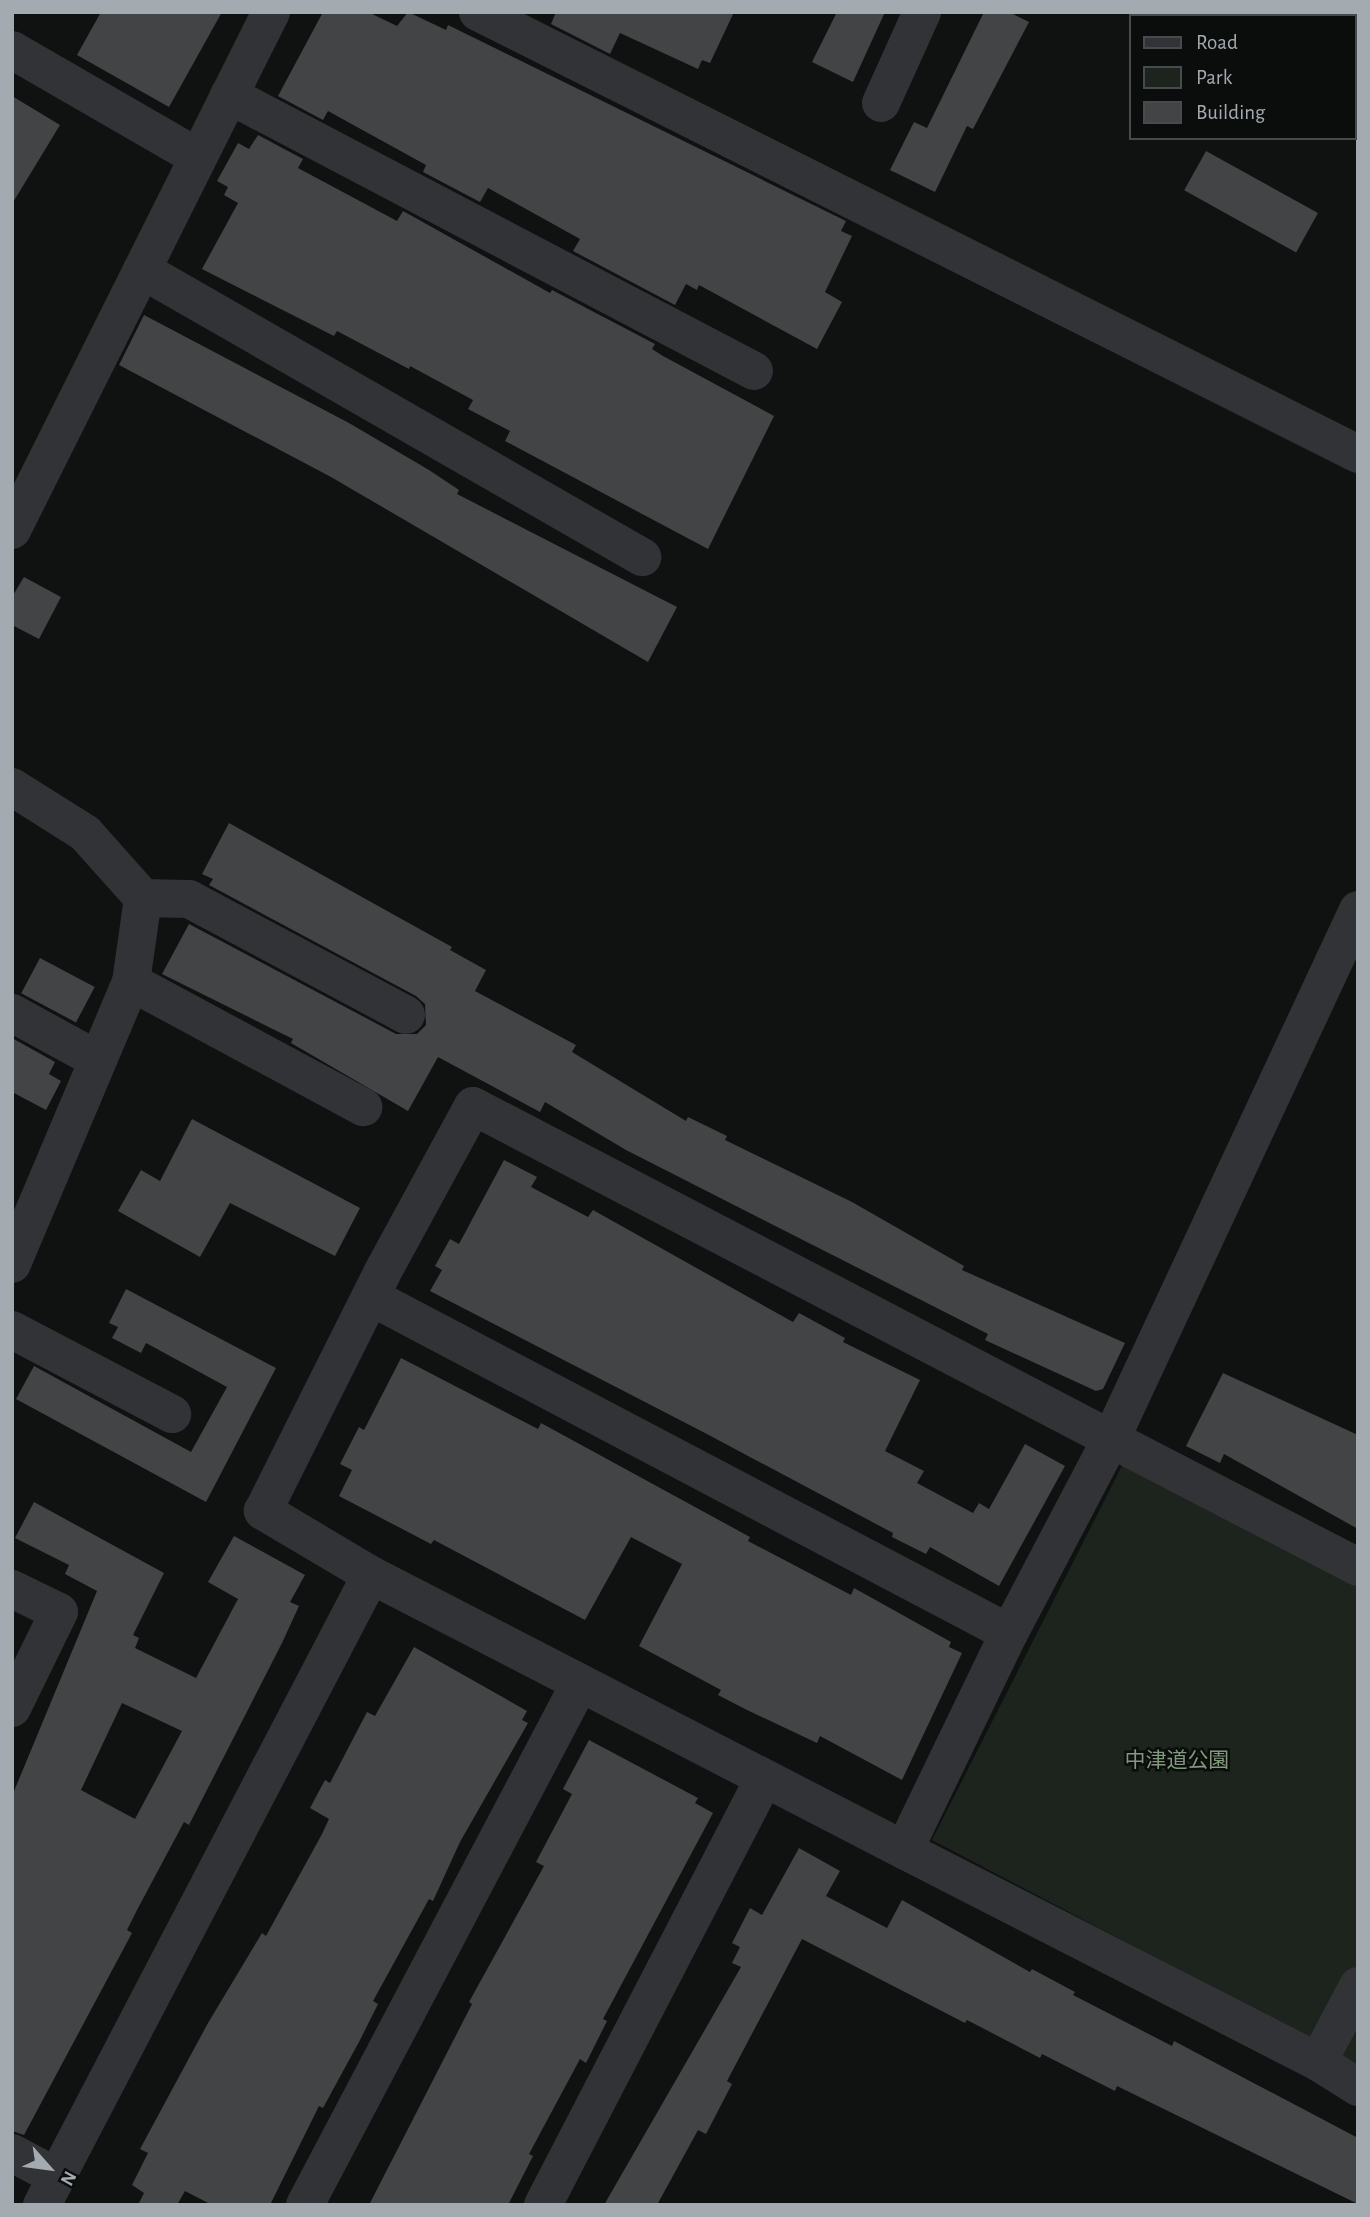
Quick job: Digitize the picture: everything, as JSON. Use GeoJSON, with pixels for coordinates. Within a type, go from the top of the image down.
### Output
{"type":"FeatureCollection","features":[{"type":"Feature","properties":{"kind":"street"},"geometry":{"type":"LineString","coordinates":[[12,530],[271,12]]}},
{"type":"Feature","properties":{"kind":"street"},"geometry":{"type":"LineString","coordinates":[[478,12],[1358,454]]}},
{"type":"Feature","properties":{"kind":"street"},"geometry":{"type":"LineString","coordinates":[[881,103],[922,12]]}},
{"type":"Feature","properties":{"kind":"street"},"geometry":{"type":"LineString","coordinates":[[12,50],[197,157]]}},
{"type":"Feature","properties":{"kind":"street"},"geometry":{"type":"LineString","coordinates":[[229,95],[754,371]]}},
{"type":"Feature","properties":{"kind":"street"},"geometry":{"type":"LineString","coordinates":[[142,270],[642,557]]}},
{"type":"Feature","properties":{"kind":"street"},"geometry":{"type":"LineString","coordinates":[[12,787],[85,833],[143,898],[189,899],[406,1015]]}},
{"type":"Feature","properties":{"kind":"street"},"geometry":{"type":"LineString","coordinates":[[12,1264],[96,1059],[131,982],[143,898]]}},
{"type":"Feature","properties":{"kind":"street"},"geometry":{"type":"LineString","coordinates":[[904,1850],[1009,1633],[1111,1439],[1358,911]]}},
{"type":"Feature","properties":{"kind":"street"},"geometry":{"type":"LineString","coordinates":[[131,982],[363,1107]]}},
{"type":"Feature","properties":{"kind":"street"},"geometry":{"type":"LineString","coordinates":[[12,1013],[96,1059]]}},
{"type":"Feature","properties":{"kind":"street"},"geometry":{"type":"LineString","coordinates":[[1358,1567],[472,1106],[382,1273],[373,1298],[263,1511],[371,1575],[1318,2062],[1358,2087]]}},
{"type":"Feature","properties":{"kind":"street"},"geometry":{"type":"LineString","coordinates":[[373,1298],[1009,1633]]}},
{"type":"Feature","properties":{"kind":"street"},"geometry":{"type":"LineString","coordinates":[[12,1330],[172,1414]]}},
{"type":"Feature","properties":{"kind":"street"},"geometry":{"type":"LineString","coordinates":[[12,2154],[49,2191],[371,1575]]}},
{"type":"Feature","properties":{"kind":"street"},"geometry":{"type":"LineString","coordinates":[[12,1589],[59,1612],[12,1709]]}},
{"type":"Feature","properties":{"kind":"street"},"geometry":{"type":"LineString","coordinates":[[305,2205],[580,1683]]}},
{"type":"Feature","properties":{"kind":"street"},"geometry":{"type":"LineString","coordinates":[[543,2205],[764,1779]]}},
{"type":"Feature","properties":{"kind":"street"},"geometry":{"type":"LineString","coordinates":[[1318,2062],[1358,1986]]}},
{"type":"Feature","properties":{"kind":"green space","name":"中津道公園"},"geometry":{"type":"Polygon","coordinates":[[[1125,1460],[1358,1580],[1358,2064],[932,1840],[1125,1460]]]}},
{"type":"Feature","properties":{"kind":"building"},"geometry":{"type":"Polygon","coordinates":[[[101,12],[222,12],[169,107],[77,55],[101,12]]]}},
{"type":"Feature","properties":{"kind":"building"},"geometry":{"type":"Polygon","coordinates":[[[323,12],[368,12],[397,26],[408,12],[446,30],[448,25],[846,221],[841,231],[852,236],[825,292],[842,302],[817,349],[699,285],[697,290],[686,284],[675,305],[573,251],[580,239],[488,188],[480,202],[423,172],[426,165],[328,111],[323,120],[278,96],[323,12]]]}},
{"type":"Feature","properties":{"kind":"building"},"geometry":{"type":"Polygon","coordinates":[[[556,12],[734,12],[710,63],[702,60],[698,69],[620,33],[610,54],[551,24],[556,12]]]}},
{"type":"Feature","properties":{"kind":"building"},"geometry":{"type":"Polygon","coordinates":[[[837,12],[885,12],[853,82],[812,62],[837,12]]]}},
{"type":"Feature","properties":{"kind":"building"},"geometry":{"type":"Polygon","coordinates":[[[984,12],[1009,12],[1029,22],[973,129],[967,126],[935,192],[890,170],[914,122],[927,128],[984,12]]]}},
{"type":"Feature","properties":{"kind":"building"},"geometry":{"type":"Polygon","coordinates":[[[12,96],[60,125],[12,204],[12,96]]]}},
{"type":"Feature","properties":{"kind":"building"},"geometry":{"type":"Polygon","coordinates":[[[258,135],[303,159],[298,168],[397,221],[403,211],[550,293],[552,290],[655,344],[652,349],[663,356],[774,416],[708,549],[505,441],[510,431],[468,409],[473,400],[410,366],[409,369],[337,331],[334,336],[202,269],[238,203],[224,195],[228,187],[217,181],[238,143],[249,149],[258,135]]]}},
{"type":"Feature","properties":{"kind":"building"},"geometry":{"type":"Polygon","coordinates":[[[1206,151],[1318,213],[1296,252],[1184,190],[1206,151]]]}},
{"type":"Feature","properties":{"kind":"building"},"geometry":{"type":"Polygon","coordinates":[[[144,315],[349,423],[429,470],[459,490],[457,494],[677,607],[648,662],[331,477],[119,365],[144,315]]]}},
{"type":"Feature","properties":{"kind":"building"},"geometry":{"type":"Polygon","coordinates":[[[24,577],[61,597],[39,639],[12,625],[12,597],[24,577]]]}},
{"type":"Feature","properties":{"kind":"building"},"geometry":{"type":"Polygon","coordinates":[[[229,823],[452,947],[450,950],[486,970],[475,991],[576,1045],[572,1052],[686,1121],[688,1117],[727,1136],[725,1140],[852,1202],[964,1266],[962,1270],[1125,1343],[1103,1389],[1096,1391],[985,1340],[988,1334],[626,1150],[545,1102],[540,1112],[438,1057],[408,1111],[291,1043],[293,1039],[162,974],[189,924],[396,1034],[417,1034],[426,1025],[425,1004],[416,996],[209,885],[213,879],[202,874],[229,823]]]}},
{"type":"Feature","properties":{"kind":"building"},"geometry":{"type":"Polygon","coordinates":[[[40,958],[95,987],[76,1022],[21,993],[40,958]]]}},
{"type":"Feature","properties":{"kind":"building"},"geometry":{"type":"Polygon","coordinates":[[[12,1038],[55,1062],[49,1074],[61,1081],[46,1110],[12,1092],[12,1038]]]}},
{"type":"Feature","properties":{"kind":"building"},"geometry":{"type":"Polygon","coordinates":[[[192,1119],[360,1208],[335,1256],[230,1203],[200,1257],[118,1211],[141,1170],[160,1181],[192,1119]]]}},
{"type":"Feature","properties":{"kind":"building"},"geometry":{"type":"Polygon","coordinates":[[[504,1160],[537,1177],[531,1187],[588,1217],[593,1210],[793,1322],[799,1313],[845,1338],[843,1342],[920,1380],[885,1451],[924,1471],[917,1483],[973,1513],[979,1503],[989,1509],[1025,1444],[1065,1466],[999,1586],[930,1547],[926,1554],[892,1537],[893,1533],[430,1291],[442,1270],[435,1266],[450,1239],[459,1244],[504,1160]]]}},
{"type":"Feature","properties":{"kind":"building"},"geometry":{"type":"Polygon","coordinates":[[[126,1289],[276,1368],[206,1502],[16,1399],[34,1366],[191,1452],[227,1387],[146,1343],[141,1353],[112,1338],[118,1327],[109,1323],[126,1289]]]}},
{"type":"Feature","properties":{"kind":"building"},"geometry":{"type":"Polygon","coordinates":[[[401,1358],[538,1429],[541,1423],[750,1537],[748,1541],[851,1595],[854,1588],[951,1642],[949,1647],[962,1653],[902,1780],[820,1736],[817,1743],[747,1710],[718,1695],[721,1690],[639,1646],[682,1564],[631,1537],[585,1620],[434,1540],[431,1544],[339,1496],[352,1470],[340,1464],[359,1427],[364,1430],[401,1358]]]}},
{"type":"Feature","properties":{"kind":"building"},"geometry":{"type":"Polygon","coordinates":[[[1223,1373],[1358,1435],[1358,1529],[1224,1454],[1220,1463],[1186,1446],[1223,1373]]]}},
{"type":"Feature","properties":{"kind":"building"},"geometry":{"type":"Polygon","coordinates":[[[34,1502],[164,1573],[133,1635],[139,1638],[135,1648],[196,1678],[238,1599],[208,1582],[234,1536],[305,1575],[290,1602],[299,1606],[282,1643],[189,1825],[184,1822],[137,1910],[127,1930],[132,1933],[24,2135],[12,2131],[12,1796],[97,1591],[65,1574],[69,1565],[15,1538],[34,1502]],[[122,1703],[81,1790],[135,1819],[182,1731],[122,1703]]]}},
{"type":"Feature","properties":{"kind":"building"},"geometry":{"type":"Polygon","coordinates":[[[414,1647],[527,1711],[522,1720],[528,1723],[460,1842],[433,1901],[429,1899],[373,2001],[378,2004],[360,2040],[323,2108],[319,2106],[270,2205],[212,2205],[185,2191],[177,2205],[138,2205],[144,2193],[132,2185],[148,2153],[140,2149],[208,2023],[262,1933],[266,1936],[322,1834],[329,1819],[310,1808],[325,1780],[330,1783],[367,1712],[375,1716],[414,1647]]]}},
{"type":"Feature","properties":{"kind":"building"},"geometry":{"type":"Polygon","coordinates":[[[589,1740],[698,1798],[695,1803],[713,1813],[603,2019],[607,2021],[586,2063],[580,2059],[529,2154],[533,2156],[508,2205],[369,2205],[472,2004],[469,2002],[544,1866],[536,1862],[572,1794],[563,1789],[589,1740]]]}},
{"type":"Feature","properties":{"kind":"building"},"geometry":{"type":"Polygon","coordinates":[[[799,1848],[840,1871],[826,1896],[887,1928],[902,1900],[1030,1972],[1032,1969],[1075,1992],[1073,1995],[1172,2046],[1174,2041],[1358,2138],[1358,2204],[1117,2086],[1115,2091],[1042,2054],[1040,2058],[967,2020],[965,2023],[802,1939],[727,2081],[732,2084],[706,2134],[698,2130],[657,2205],[604,2205],[741,1967],[732,1963],[740,1947],[732,1943],[750,1908],[762,1915],[799,1848]]]}}]}
